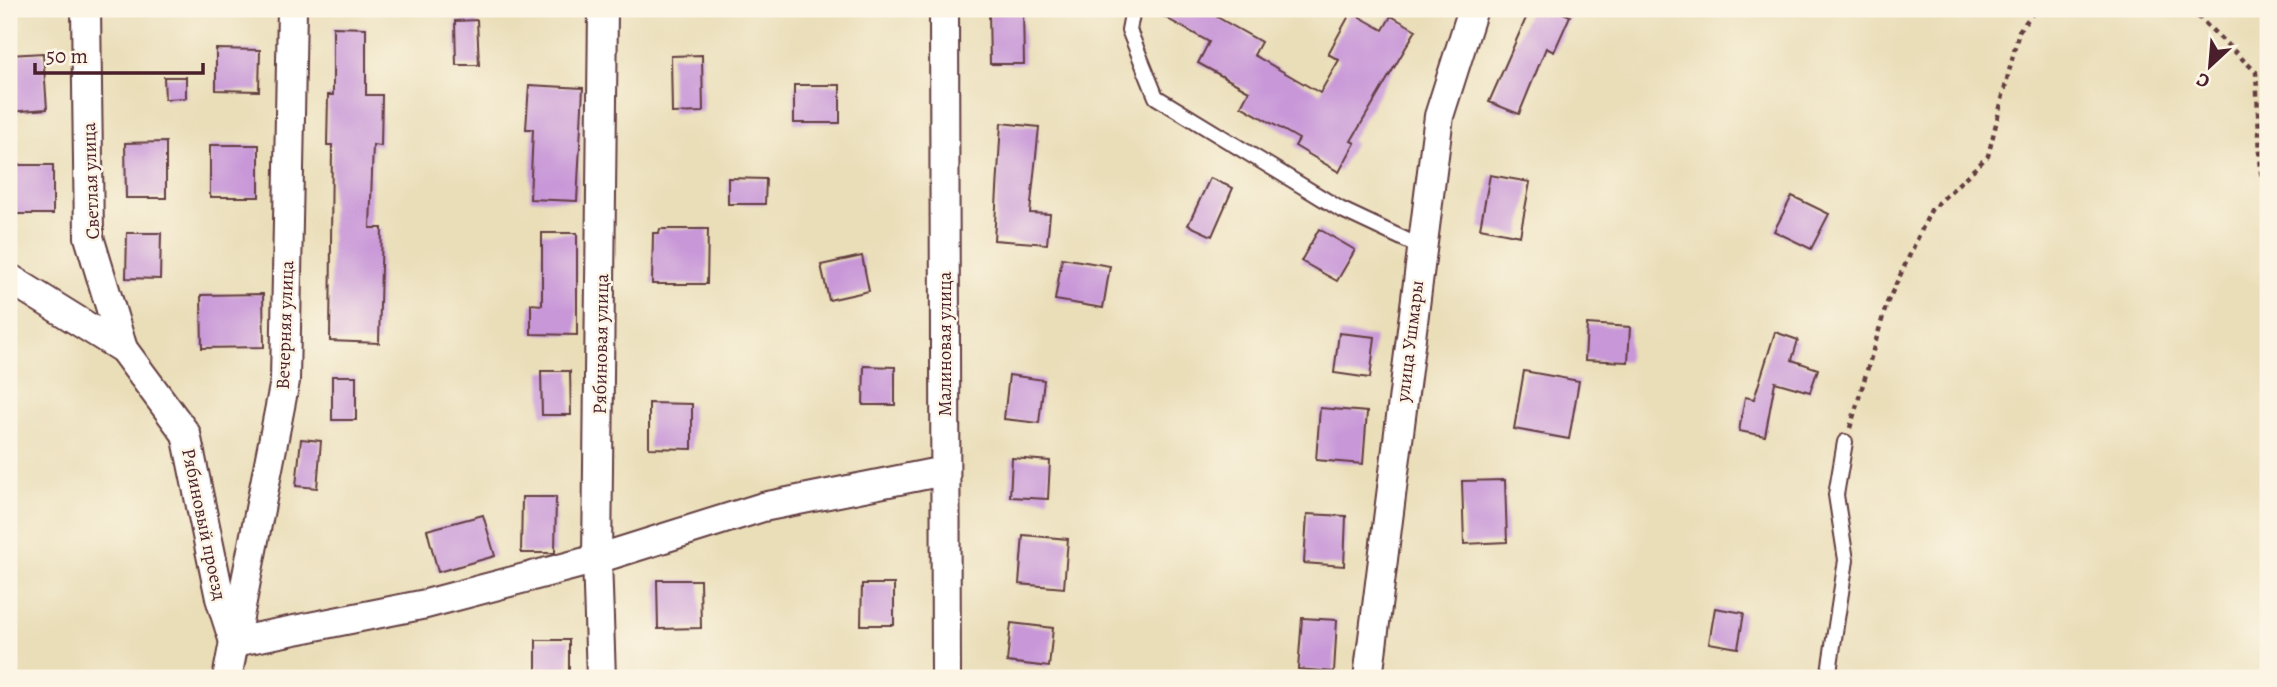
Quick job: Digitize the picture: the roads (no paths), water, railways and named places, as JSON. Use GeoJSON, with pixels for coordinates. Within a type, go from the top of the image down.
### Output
{"type":"FeatureCollection","features":[{"type":"Feature","properties":{"kind":"street","name":"Светлая улица"},"geometry":{"type":"LineString","coordinates":[[86,9],[89,237],[123,349]]}},
{"type":"Feature","properties":{"kind":"street","name":"Вечерняя улица"},"geometry":{"type":"LineString","coordinates":[[227,678],[285,381],[292,9]]}},
{"type":"Feature","properties":{"kind":"street","name":"Рябиновая улица"},"geometry":{"type":"LineString","coordinates":[[601,678],[597,559],[603,9]]}},
{"type":"Feature","properties":{"kind":"street","name":"Малиновая улица"},"geometry":{"type":"LineString","coordinates":[[944,9],[946,678]]}},
{"type":"Feature","properties":{"kind":"street","name":"улица Ушмары"},"geometry":{"type":"LineString","coordinates":[[1368,678],[1420,247],[1439,116],[1473,9]]}},
{"type":"Feature","properties":{"kind":"street","name":"Рябиновый проезд"},"geometry":{"type":"LineString","coordinates":[[9,278],[123,349],[186,434],[220,598],[234,642]]}},
{"type":"Feature","properties":{"kind":"street"},"geometry":{"type":"LineString","coordinates":[[234,642],[426,604],[597,559],[763,507],[944,471]]}},
{"type":"Feature","properties":{"kind":"lane"},"geometry":{"type":"LineString","coordinates":[[1133,9],[1129,30],[1156,97],[1340,209],[1420,247]]}},
{"type":"Feature","properties":{"kind":"lane"},"geometry":{"type":"LineString","coordinates":[[1829,678],[1846,560],[1836,495],[1845,442]]}}]}
